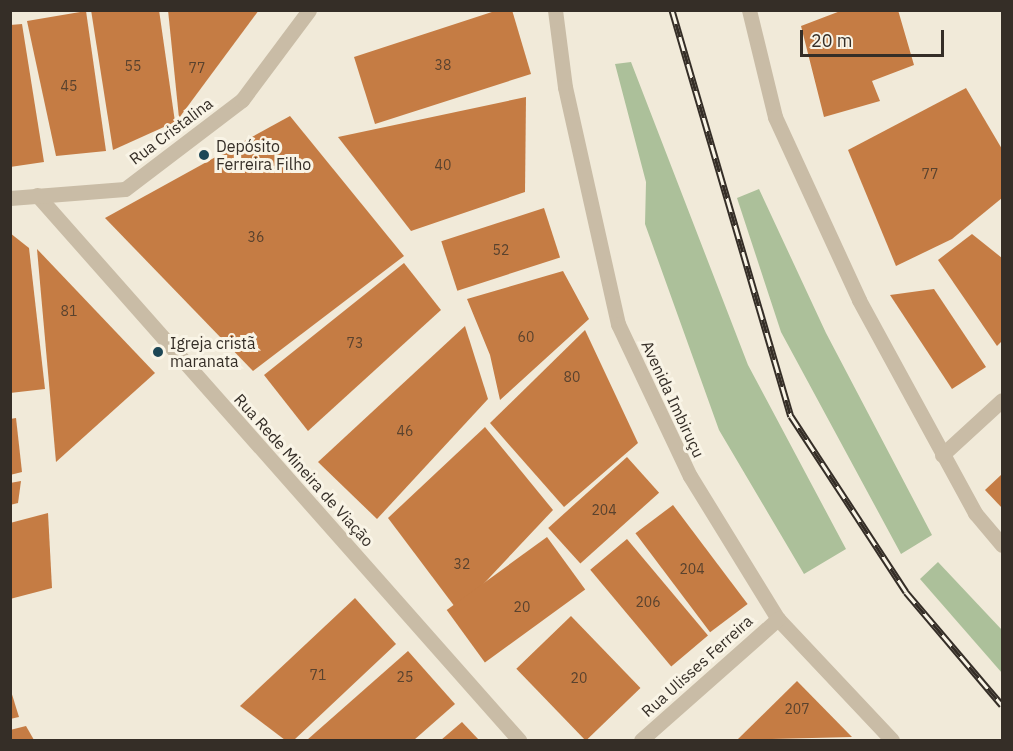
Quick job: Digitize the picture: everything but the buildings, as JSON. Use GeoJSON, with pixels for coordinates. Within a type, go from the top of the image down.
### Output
{"type":"FeatureCollection","features":[{"type":"Feature","properties":{"kind":"street","name":"Rua Cristalina"},"geometry":{"type":"LineString","coordinates":[[10,198],[125,189],[242,100],[309,10]]}},
{"type":"Feature","properties":{"kind":"street","name":"Avenida Imbiruçu"},"geometry":{"type":"LineString","coordinates":[[555,10],[566,87],[618,324],[690,476],[778,619],[892,741]]}},
{"type":"Feature","properties":{"kind":"street"},"geometry":{"type":"LineString","coordinates":[[749,10],[775,117],[859,300],[975,513],[1002,544]]}},
{"type":"Feature","properties":{"kind":"street","name":"Rua Rede Mineira de Viação"},"geometry":{"type":"LineString","coordinates":[[37,195],[519,741]]}},
{"type":"Feature","properties":{"kind":"street"},"geometry":{"type":"LineString","coordinates":[[942,455],[1002,400]]}},
{"type":"Feature","properties":{"kind":"street","name":"Rua Ulisses Ferreira"},"geometry":{"type":"LineString","coordinates":[[641,741],[778,619]]}},
{"type":"Feature","properties":{"kind":"green space"},"geometry":{"type":"Polygon","coordinates":[[[631,62],[748,365],[846,549],[804,574],[719,430],[645,224],[646,182],[615,64],[631,62]]]}},
{"type":"Feature","properties":{"kind":"green space"},"geometry":{"type":"Polygon","coordinates":[[[759,189],[826,333],[932,535],[901,554],[781,332],[737,198],[759,189]]]}},
{"type":"Feature","properties":{"kind":"green space"},"geometry":{"type":"Polygon","coordinates":[[[938,562],[1002,630],[1002,673],[920,579],[938,562]]]}},
{"type":"Feature","properties":{"kind":"railway"},"geometry":{"type":"LineString","coordinates":[[672,10],[791,416],[906,592],[1002,705]]}},
{"type":"Feature","properties":{"kind":"place","name":"Depósito Ferreira Filho"},"geometry":{"type":"Point","coordinates":[204,155]}},
{"type":"Feature","properties":{"kind":"place","name":"Igreja cristã maranata"},"geometry":{"type":"Point","coordinates":[158,352]}}]}
